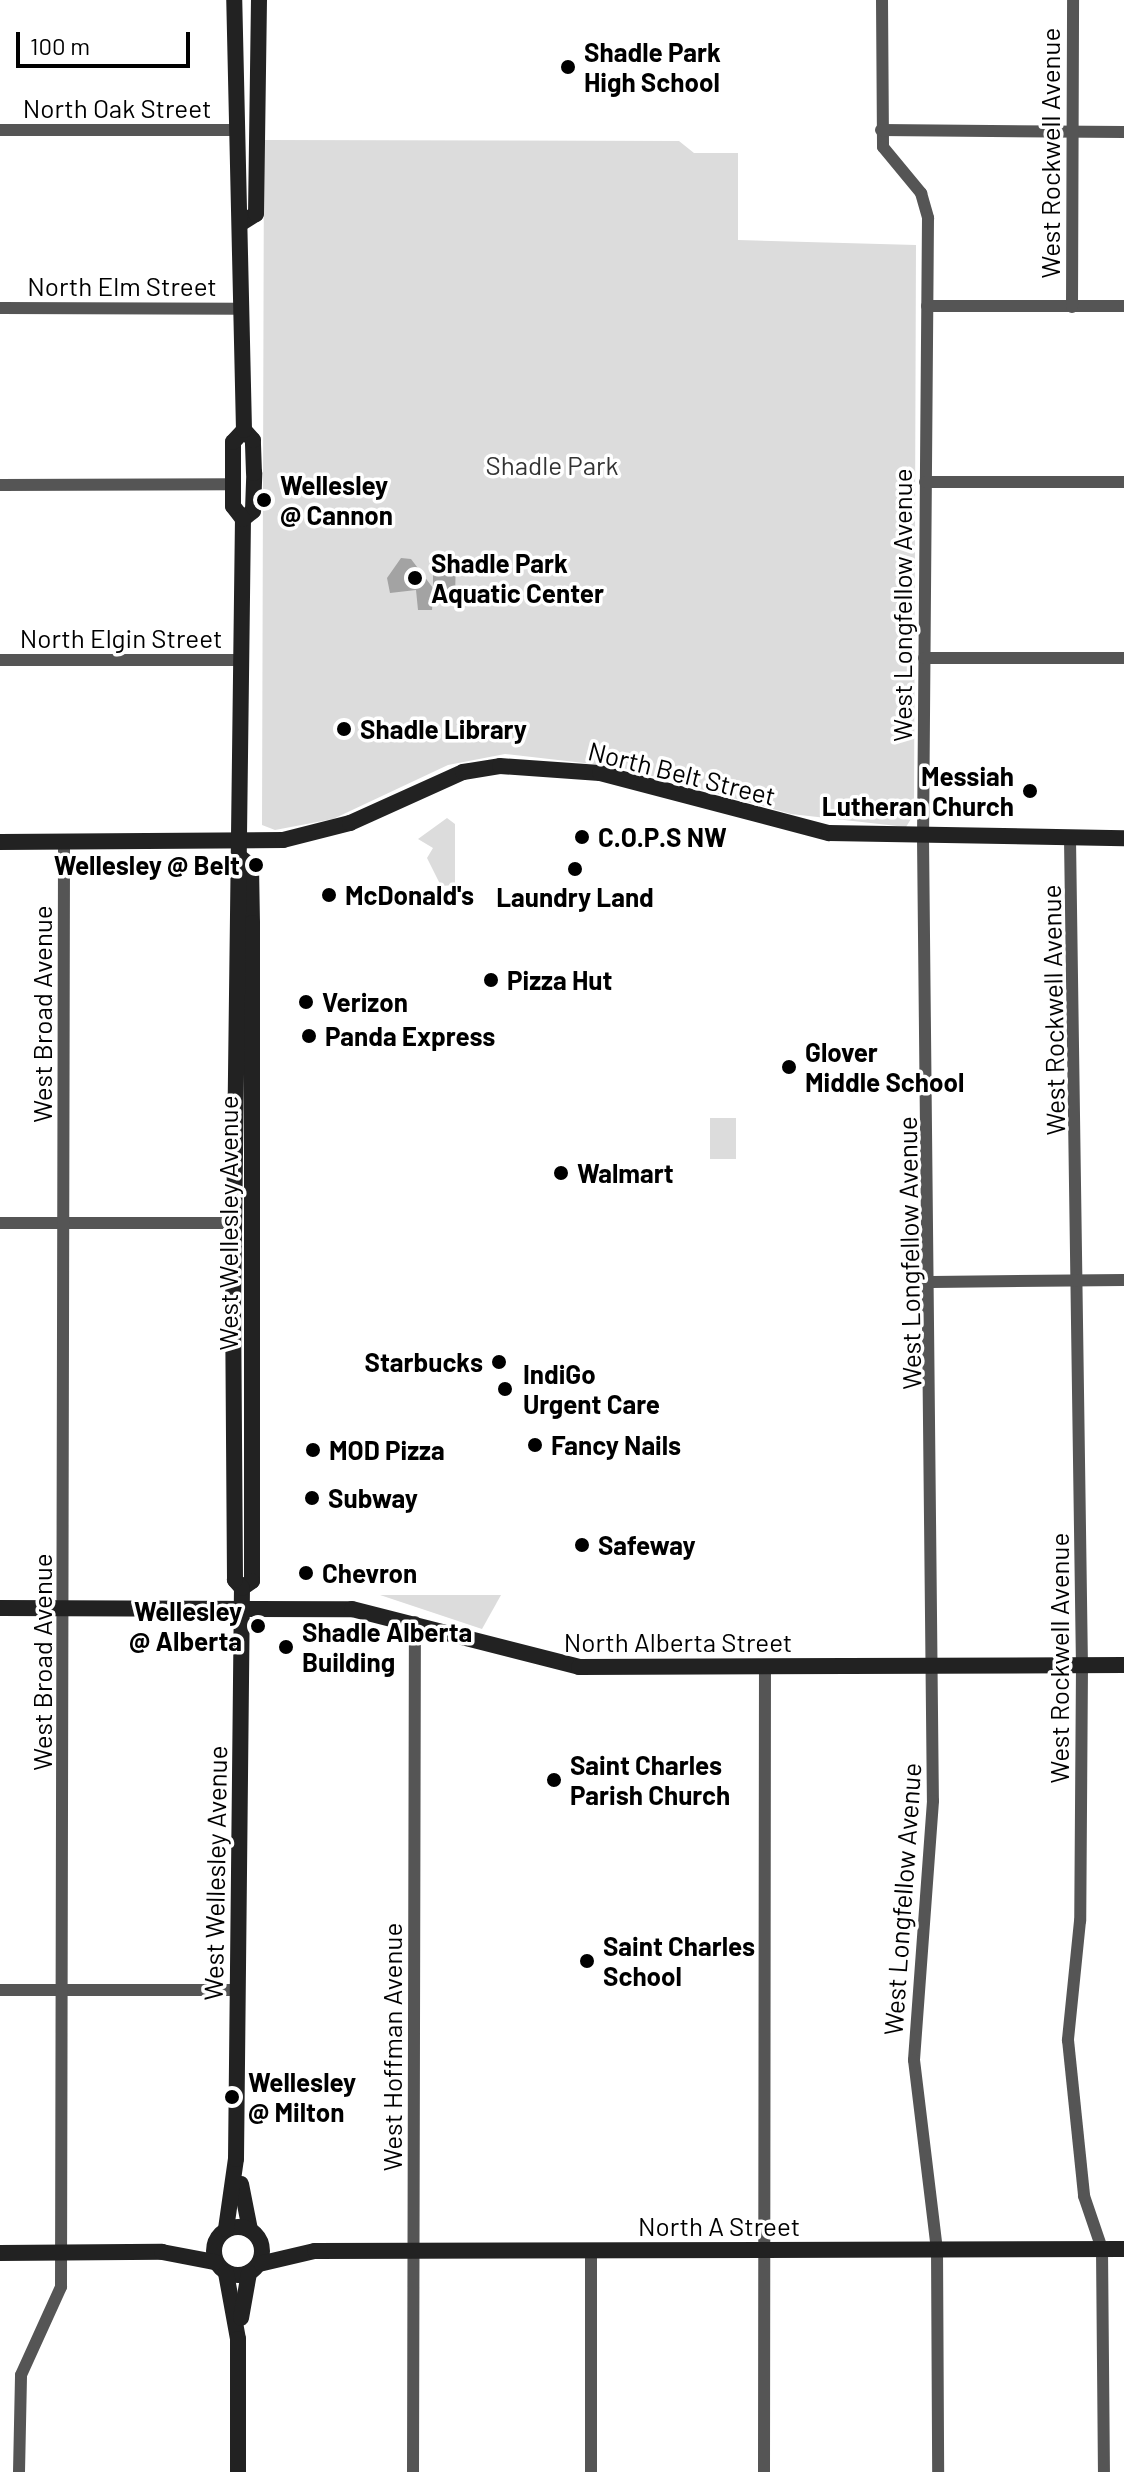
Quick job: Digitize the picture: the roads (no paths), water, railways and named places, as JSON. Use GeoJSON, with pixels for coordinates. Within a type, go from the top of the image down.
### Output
{"type":"FeatureCollection","features":[{"type":"Feature","properties":{"kind":"main road","name":"West Wellesley Avenue"},"geometry":{"type":"LineString","coordinates":[[234,0],[233,209],[249,218]]}},
{"type":"Feature","properties":{"kind":"main road","name":"West Wellesley Avenue"},"geometry":{"type":"LineString","coordinates":[[243,519],[253,511],[253,440],[244,430],[243,309],[259,0]]}},
{"type":"Feature","properties":{"kind":"main road","name":"West Wellesley Avenue"},"geometry":{"type":"LineString","coordinates":[[220,2268],[220,2234],[236,2159],[242,1588],[235,1580],[233,882],[241,850],[243,519],[233,506],[233,442],[244,430]]}},
{"type":"Feature","properties":{"kind":"main road","name":"North Belt Street"},"geometry":{"type":"LineString","coordinates":[[0,842],[241,850],[322,833],[463,772],[500,766],[600,773],[829,833],[923,838],[1124,838]]}},
{"type":"Feature","properties":{"kind":"main road","name":"West Wellesley Avenue"},"geometry":{"type":"LineString","coordinates":[[241,850],[251,866],[252,1315],[252,1581],[242,1588]]}},
{"type":"Feature","properties":{"kind":"main road"},"geometry":{"type":"LineString","coordinates":[[232,1259],[252,1315],[233,1360]]}},
{"type":"Feature","properties":{"kind":"main road","name":"North Alberta Street"},"geometry":{"type":"LineString","coordinates":[[0,1608],[338,1608],[415,1622],[551,1665],[1124,1665]]}},
{"type":"Feature","properties":{"kind":"main road","name":"West Wellesley Avenue"},"geometry":{"type":"LineString","coordinates":[[236,2159],[255,2234],[254,2268]]}},
{"type":"Feature","properties":{"kind":"main road"},"geometry":{"type":"LineString","coordinates":[[162,2252],[220,2234]]}},
{"type":"Feature","properties":{"kind":"main road","name":"North A Street"},"geometry":{"type":"LineString","coordinates":[[220,2234],[255,2234],[315,2251]]}},
{"type":"Feature","properties":{"kind":"main road","name":"North A Street"},"geometry":{"type":"LineString","coordinates":[[220,2268],[254,2268],[315,2251],[1124,2249]]}},
{"type":"Feature","properties":{"kind":"main road"},"geometry":{"type":"LineString","coordinates":[[0,2253],[162,2252],[220,2268],[238,2339]]}},
{"type":"Feature","properties":{"kind":"main road"},"geometry":{"type":"LineString","coordinates":[[238,2472],[238,2339],[254,2268]]}},
{"type":"Feature","properties":{"kind":"street","name":"West Longfellow Avenue"},"geometry":{"type":"LineString","coordinates":[[882,0],[881,130],[887,158],[927,206],[923,838],[932,1282],[934,1665],[933,1801],[914,2060],[937,2249],[938,2472]]}},
{"type":"Feature","properties":{"kind":"street","name":"West Rockwell Avenue"},"geometry":{"type":"LineString","coordinates":[[1072,307],[1073,0]]}},
{"type":"Feature","properties":{"kind":"street","name":"North Oak Street"},"geometry":{"type":"LineString","coordinates":[[0,130],[233,130]]}},
{"type":"Feature","properties":{"kind":"street"},"geometry":{"type":"LineString","coordinates":[[881,130],[1124,132]]}},
{"type":"Feature","properties":{"kind":"street"},"geometry":{"type":"LineString","coordinates":[[927,306],[1124,306]]}},
{"type":"Feature","properties":{"kind":"street","name":"North Elm Street"},"geometry":{"type":"LineString","coordinates":[[0,308],[243,309]]}},
{"type":"Feature","properties":{"kind":"street"},"geometry":{"type":"LineString","coordinates":[[925,482],[1124,482]]}},
{"type":"Feature","properties":{"kind":"street"},"geometry":{"type":"LineString","coordinates":[[0,485],[233,484]]}},
{"type":"Feature","properties":{"kind":"street"},"geometry":{"type":"LineString","coordinates":[[924,658],[1124,658]]}},
{"type":"Feature","properties":{"kind":"street","name":"North Elgin Street"},"geometry":{"type":"LineString","coordinates":[[0,660],[242,660]]}},
{"type":"Feature","properties":{"kind":"street","name":"West Rockwell Avenue"},"geometry":{"type":"LineString","coordinates":[[1070,839],[1081,1280],[1082,1665],[1080,1921],[1068,2040],[1084,2196],[1102,2249],[1104,2472]]}},
{"type":"Feature","properties":{"kind":"street","name":"West Broad Avenue"},"geometry":{"type":"LineString","coordinates":[[19,2472],[21,2375],[57,2305],[61,2253],[64,842]]}},
{"type":"Feature","properties":{"kind":"street"},"geometry":{"type":"LineString","coordinates":[[0,1223],[232,1223]]}},
{"type":"Feature","properties":{"kind":"street"},"geometry":{"type":"LineString","coordinates":[[932,1282],[1124,1280]]}},
{"type":"Feature","properties":{"kind":"street","name":"West Hoffman Avenue"},"geometry":{"type":"LineString","coordinates":[[413,2472],[415,1622]]}},
{"type":"Feature","properties":{"kind":"street"},"geometry":{"type":"LineString","coordinates":[[764,2472],[765,1667]]}},
{"type":"Feature","properties":{"kind":"street"},"geometry":{"type":"LineString","coordinates":[[0,1990],[238,1990]]}},
{"type":"Feature","properties":{"kind":"street"},"geometry":{"type":"LineString","coordinates":[[591,2250],[591,2472]]}},
{"type":"Feature","properties":{"kind":"place","name":"Shadle Park High School"},"geometry":{"type":"Point","coordinates":[568,67]}},
{"type":"Feature","properties":{"kind":"place","name":"Wellesley @ Cannon"},"geometry":{"type":"Point","coordinates":[264,500]}},
{"type":"Feature","properties":{"kind":"place","name":"Shadle Park Aquatic Center"},"geometry":{"type":"Point","coordinates":[415,578]}},
{"type":"Feature","properties":{"kind":"place","name":"Shadle Library"},"geometry":{"type":"Point","coordinates":[344,729]}},
{"type":"Feature","properties":{"kind":"place","name":"Messiah Lutheran Church"},"geometry":{"type":"Point","coordinates":[1030,791]}},
{"type":"Feature","properties":{"kind":"place","name":"C.O.P.S NW"},"geometry":{"type":"Point","coordinates":[582,837]}},
{"type":"Feature","properties":{"kind":"place","name":"Wellesley @ Belt"},"geometry":{"type":"Point","coordinates":[256,865]}},
{"type":"Feature","properties":{"kind":"place","name":"Laundry Land"},"geometry":{"type":"Point","coordinates":[575,869]}},
{"type":"Feature","properties":{"kind":"place","name":"McDonald's"},"geometry":{"type":"Point","coordinates":[329,895]}},
{"type":"Feature","properties":{"kind":"place","name":"Pizza Hut"},"geometry":{"type":"Point","coordinates":[491,980]}},
{"type":"Feature","properties":{"kind":"place","name":"Verizon"},"geometry":{"type":"Point","coordinates":[306,1002]}},
{"type":"Feature","properties":{"kind":"place","name":"Panda Express"},"geometry":{"type":"Point","coordinates":[309,1036]}},
{"type":"Feature","properties":{"kind":"place","name":"Glover Middle School"},"geometry":{"type":"Point","coordinates":[789,1067]}},
{"type":"Feature","properties":{"kind":"place","name":"Walmart"},"geometry":{"type":"Point","coordinates":[561,1173]}},
{"type":"Feature","properties":{"kind":"place","name":"Starbucks"},"geometry":{"type":"Point","coordinates":[499,1362]}},
{"type":"Feature","properties":{"kind":"place","name":"IndiGo Urgent Care"},"geometry":{"type":"Point","coordinates":[505,1389]}},
{"type":"Feature","properties":{"kind":"place","name":"Fancy Nails"},"geometry":{"type":"Point","coordinates":[535,1445]}},
{"type":"Feature","properties":{"kind":"place","name":"MOD Pizza"},"geometry":{"type":"Point","coordinates":[313,1450]}},
{"type":"Feature","properties":{"kind":"place","name":"Subway"},"geometry":{"type":"Point","coordinates":[312,1498]}},
{"type":"Feature","properties":{"kind":"place","name":"Safeway"},"geometry":{"type":"Point","coordinates":[582,1545]}},
{"type":"Feature","properties":{"kind":"place","name":"Chevron"},"geometry":{"type":"Point","coordinates":[306,1573]}},
{"type":"Feature","properties":{"kind":"place","name":"Wellesley @ Alberta"},"geometry":{"type":"Point","coordinates":[258,1626]}},
{"type":"Feature","properties":{"kind":"place","name":"Shadle Alberta Building"},"geometry":{"type":"Point","coordinates":[286,1647]}},
{"type":"Feature","properties":{"kind":"place","name":"Saint Charles Parish Church"},"geometry":{"type":"Point","coordinates":[554,1780]}},
{"type":"Feature","properties":{"kind":"place","name":"Saint Charles School"},"geometry":{"type":"Point","coordinates":[587,1961]}},
{"type":"Feature","properties":{"kind":"place","name":"Wellesley @ Milton"},"geometry":{"type":"Point","coordinates":[232,2097]}},
{"type":"Feature","properties":{"kind":"park label","name":"Shadle Park"},"geometry":{"type":"Point","coordinates":[552,465]}}]}
